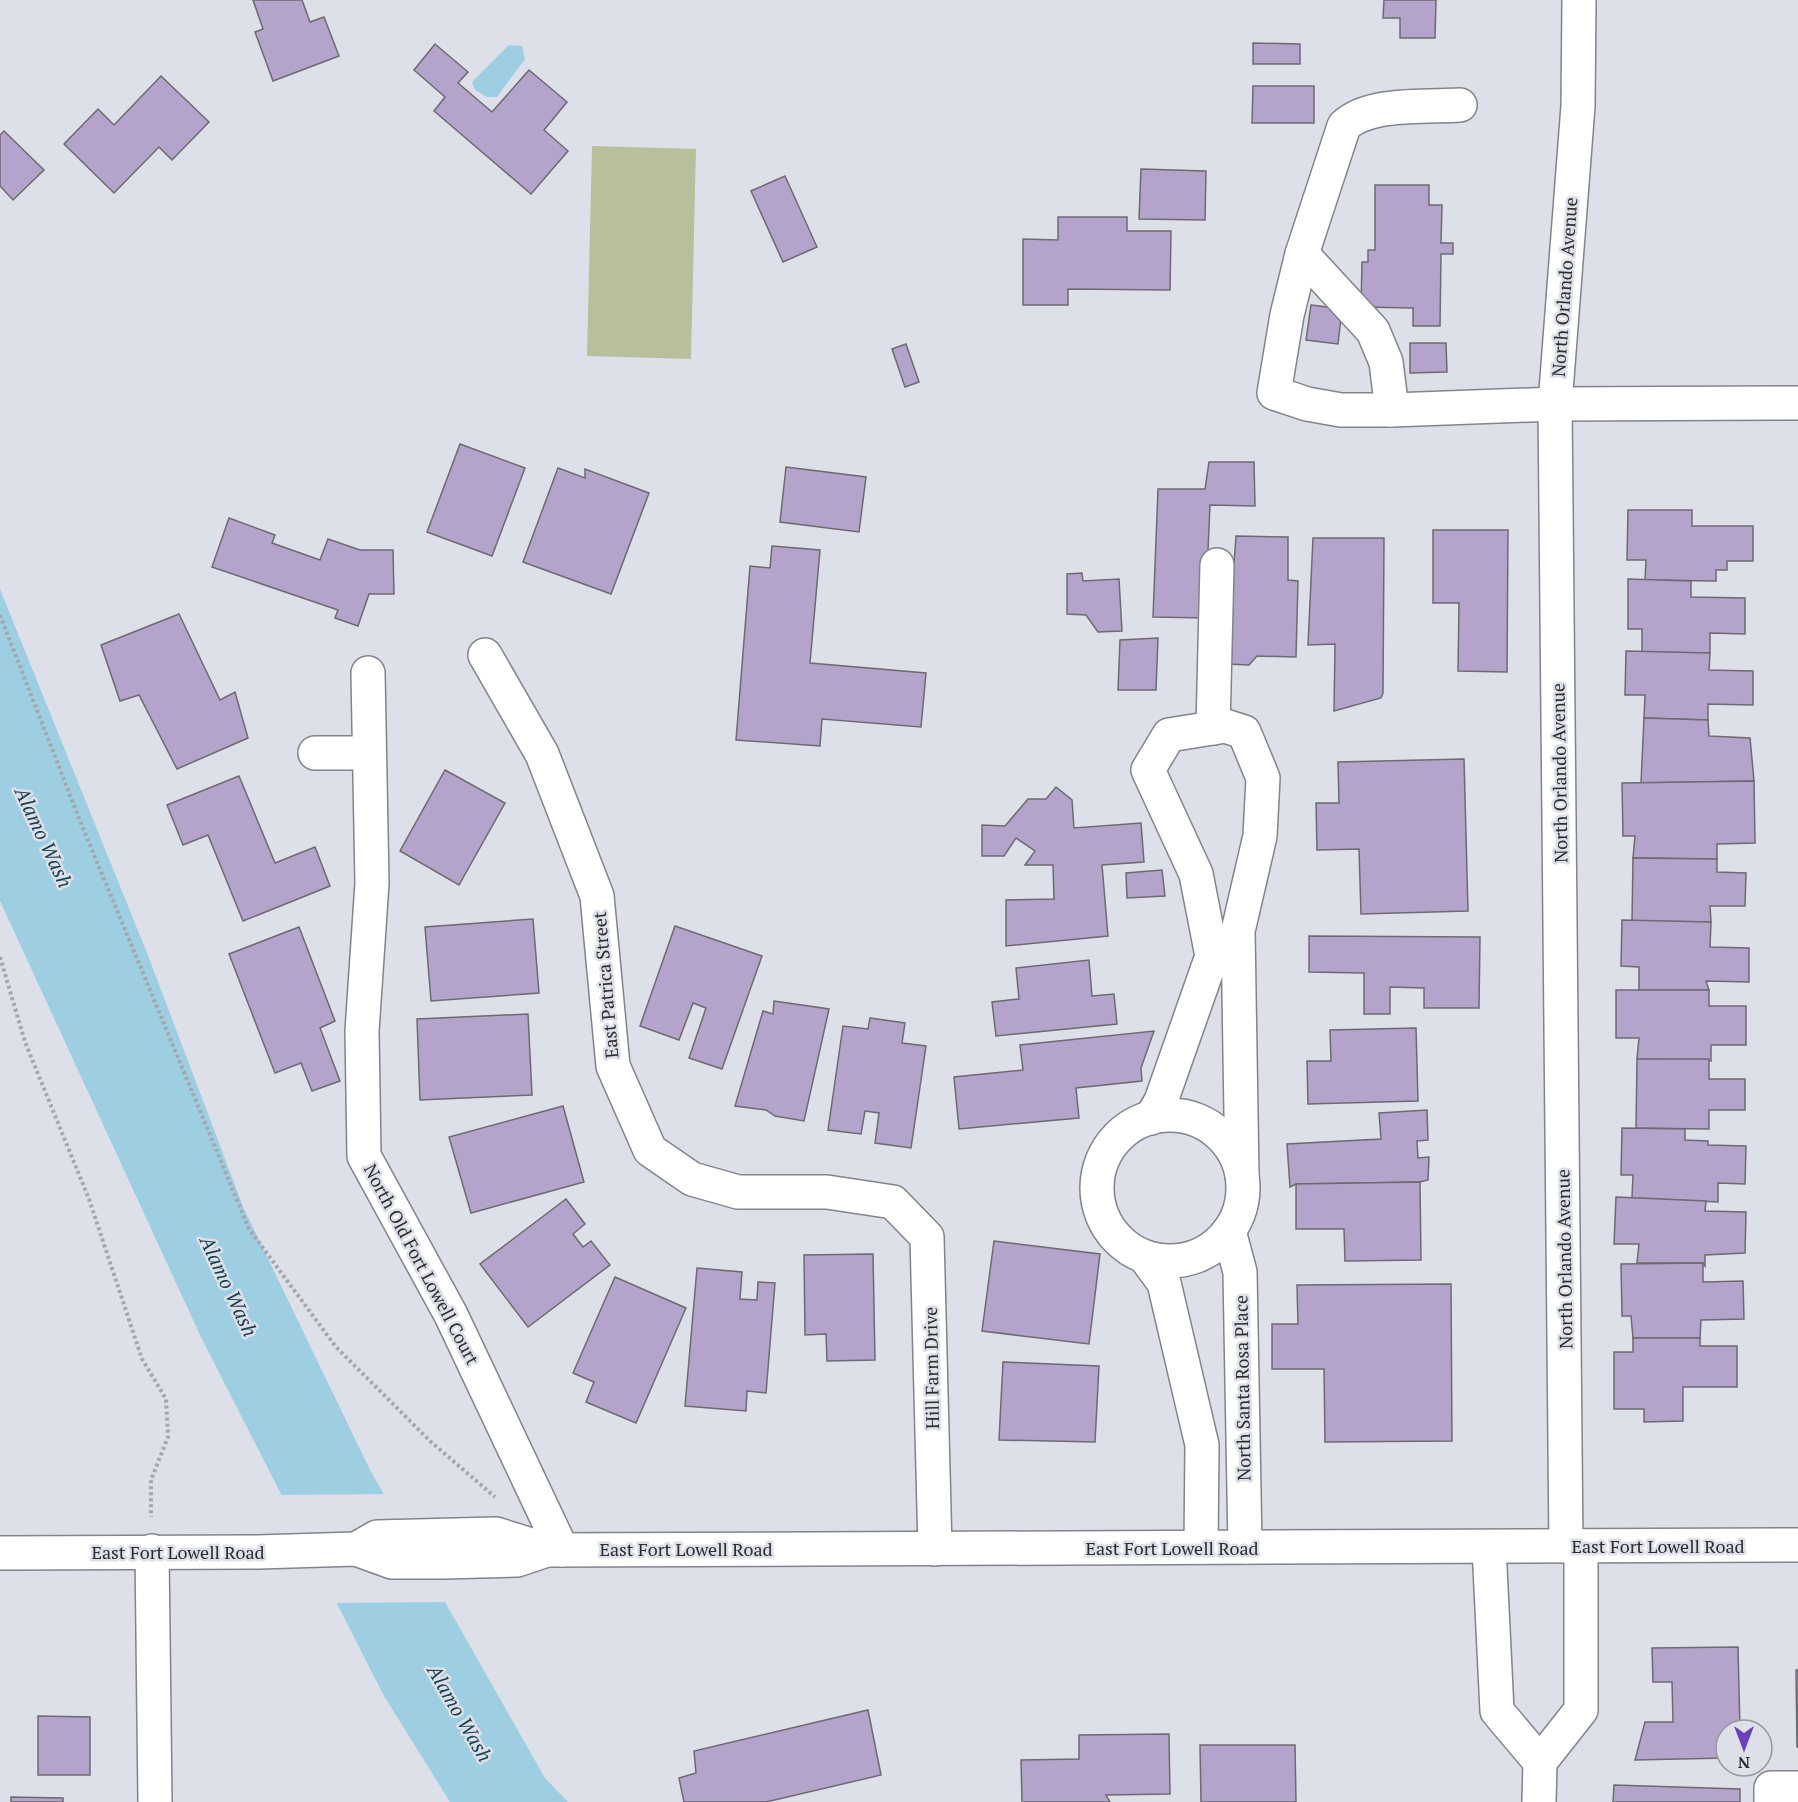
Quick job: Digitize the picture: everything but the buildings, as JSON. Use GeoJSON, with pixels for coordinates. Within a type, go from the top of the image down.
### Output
{"type":"FeatureCollection","features":[{"type":"Feature","properties":{"kind":"street","name":"North Orlando Avenue"},"geometry":{"type":"LineString","coordinates":[[1540,1762],[1581,1710],[1574,1546],[1555,404],[1578,106],[1579,0]]}},
{"type":"Feature","properties":{"kind":"street"},"geometry":{"type":"LineString","coordinates":[[1460,105],[1368,111],[1353,117],[1339,137],[1302,254],[1287,315],[1274,393],[1307,404],[1341,410],[1555,404],[1798,403]]}},
{"type":"Feature","properties":{"kind":"street"},"geometry":{"type":"LineString","coordinates":[[1302,254],[1373,331],[1386,362],[1392,410]]}},
{"type":"Feature","properties":{"kind":"street"},"geometry":{"type":"LineString","coordinates":[[1213,728],[1216,565]]}},
{"type":"Feature","properties":{"kind":"street","name":"East Patrica Street"},"geometry":{"type":"LineString","coordinates":[[485,655],[542,754],[597,896],[612,1066],[650,1150],[692,1179],[738,1192],[828,1192],[893,1202]]}},
{"type":"Feature","properties":{"kind":"street","name":"North Old Fort Lowell Court"},"geometry":{"type":"LineString","coordinates":[[368,673],[372,883],[362,1031],[364,1156],[451,1315],[554,1550]]}},
{"type":"Feature","properties":{"kind":"street"},"geometry":{"type":"LineString","coordinates":[[1151,1118],[1161,1101],[1212,956],[1196,874],[1148,770],[1169,735],[1225,726],[1244,732],[1263,778],[1260,836],[1238,931],[1242,1175],[1240,1208],[1229,1231],[1214,1246],[1195,1256],[1176,1261],[1145,1257],[1124,1245],[1109,1229],[1100,1212],[1097,1182],[1099,1166],[1116,1138],[1125,1130],[1151,1118],[1181,1116],[1211,1128],[1231,1148],[1242,1175]]}},
{"type":"Feature","properties":{"kind":"street"},"geometry":{"type":"LineString","coordinates":[[315,753],[369,753]]}},
{"type":"Feature","properties":{"kind":"street","name":"Hill Farm Drive"},"geometry":{"type":"LineString","coordinates":[[893,1202],[927,1238],[935,1549]]}},
{"type":"Feature","properties":{"kind":"street","name":"North Santa Rosa Place"},"geometry":{"type":"LineString","coordinates":[[1229,1231],[1240,1272],[1245,1547]]}},
{"type":"Feature","properties":{"kind":"street"},"geometry":{"type":"LineString","coordinates":[[1145,1257],[1164,1283],[1202,1446],[1201,1547]]}},
{"type":"Feature","properties":{"kind":"street","name":"East Fort Lowell Road"},"geometry":{"type":"LineString","coordinates":[[0,1553],[258,1552],[356,1549],[377,1537],[438,1549],[517,1560],[554,1550],[1798,1545]]}},
{"type":"Feature","properties":{"kind":"street"},"geometry":{"type":"LineString","coordinates":[[1489,1547],[1497,1711],[1540,1762],[1539,1802]]}},
{"type":"Feature","properties":{"kind":"street"},"geometry":{"type":"LineString","coordinates":[[152,1551],[155,1802]]}},
{"type":"Feature","properties":{"kind":"path"},"geometry":{"type":"LineString","coordinates":[[0,615],[98,865],[249,1229],[336,1347],[430,1441],[498,1500]]}},
{"type":"Feature","properties":{"kind":"path"},"geometry":{"type":"LineString","coordinates":[[0,957],[26,1042],[89,1199],[142,1359],[166,1399],[168,1437],[151,1480],[152,1551]]}},
{"type":"Feature","properties":{"kind":"green space"},"geometry":{"type":"Polygon","coordinates":[[[592,146],[696,149],[691,359],[587,356],[592,146]]]}},
{"type":"Feature","properties":{"kind":"water"},"geometry":{"type":"Polygon","coordinates":[[[509,45],[522,46],[525,59],[497,97],[487,97],[475,90],[472,82],[509,45]]]}},
{"type":"Feature","properties":{"kind":"water","name":"Alamo Wash"},"geometry":{"type":"Polygon","coordinates":[[[0,589],[149,958],[244,1209],[370,1470],[545,1778],[568,1802],[450,1802],[384,1696],[201,1337],[0,901],[0,589]]]}},
{"type":"Feature","properties":{"kind":"pier"},"geometry":{"type":"Polygon","coordinates":[[[388,1494],[448,1602],[332,1603],[277,1495],[388,1494]]]}}]}
